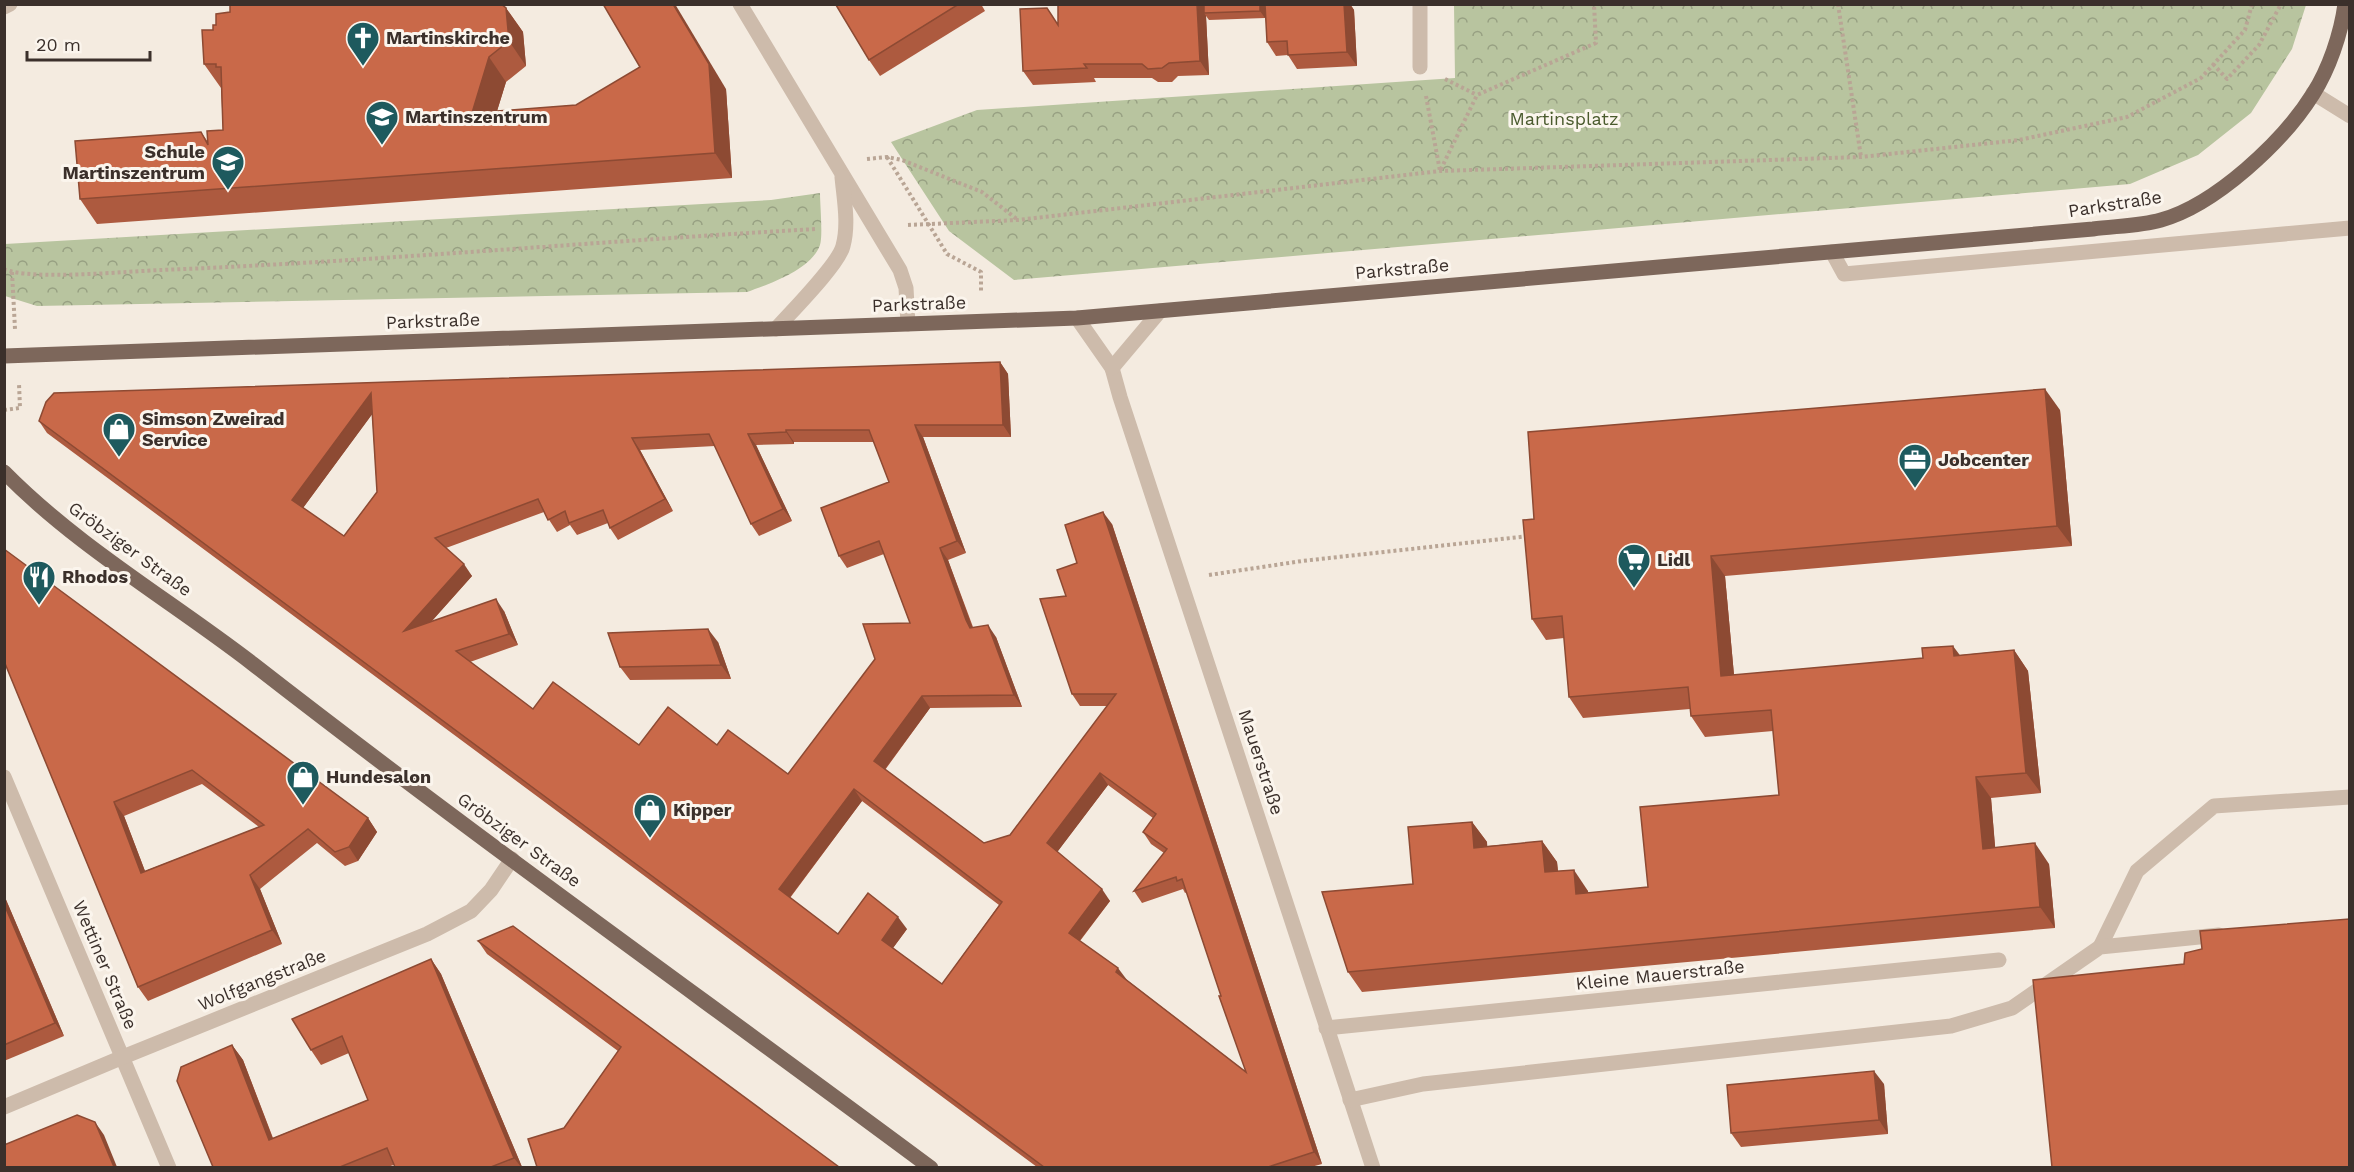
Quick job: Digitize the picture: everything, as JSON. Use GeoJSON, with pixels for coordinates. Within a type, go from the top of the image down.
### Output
{"type":"FeatureCollection","features":[{"type":"Feature","properties":{"kind":"main road","name":"Parkstraße"},"geometry":{"type":"LineString","coordinates":[[11,356],[1077,318],[2093,229],[2161,220],[2206,200],[2259,159],[2290,124],[2313,93],[2335,47],[2345,4]]}},
{"type":"Feature","properties":{"kind":"main road","name":"Gröbziger Straße"},"geometry":{"type":"LineString","coordinates":[[4,472],[34,502],[75,535],[208,630],[346,736],[931,1167]]}},
{"type":"Feature","properties":{"kind":"street"},"geometry":{"type":"LineString","coordinates":[[4,8],[10,4]]}},
{"type":"Feature","properties":{"kind":"street"},"geometry":{"type":"LineString","coordinates":[[740,4],[838,168],[876,226],[900,270],[906,288],[908,324]]}},
{"type":"Feature","properties":{"kind":"street"},"geometry":{"type":"LineString","coordinates":[[1420,4],[1420,67]]}},
{"type":"Feature","properties":{"kind":"street"},"geometry":{"type":"LineString","coordinates":[[2313,93],[2349,116]]}},
{"type":"Feature","properties":{"kind":"street"},"geometry":{"type":"LineString","coordinates":[[776,329],[833,266],[843,248],[846,227],[838,168]]}},
{"type":"Feature","properties":{"kind":"street"},"geometry":{"type":"LineString","coordinates":[[1832,252],[1844,274],[2349,228]]}},
{"type":"Feature","properties":{"kind":"street"},"geometry":{"type":"LineString","coordinates":[[1112,368],[1160,311]]}},
{"type":"Feature","properties":{"kind":"street","name":"Mauerstraße"},"geometry":{"type":"LineString","coordinates":[[1077,318],[1112,368],[1373,1167]]}},
{"type":"Feature","properties":{"kind":"street","name":"Wettiner Straße"},"geometry":{"type":"LineString","coordinates":[[4,777],[169,1167]]}},
{"type":"Feature","properties":{"kind":"street"},"geometry":{"type":"LineString","coordinates":[[2100,947],[2137,871],[2214,806],[2349,797]]}},
{"type":"Feature","properties":{"kind":"street","name":"Wolfgangstraße"},"geometry":{"type":"LineString","coordinates":[[4,1107],[427,934],[471,911],[491,890],[512,859]]}},
{"type":"Feature","properties":{"kind":"street"},"geometry":{"type":"LineString","coordinates":[[1350,1100],[1422,1084],[1951,1026],[2012,1008],[2100,947],[2230,934]]}},
{"type":"Feature","properties":{"kind":"street","name":"Kleine Mauerstraße"},"geometry":{"type":"LineString","coordinates":[[1326,1028],[1999,960]]}},
{"type":"Feature","properties":{"kind":"path"},"geometry":{"type":"LineString","coordinates":[[1440,171],[1477,95],[1596,43],[1594,4]]}},
{"type":"Feature","properties":{"kind":"path"},"geometry":{"type":"LineString","coordinates":[[1838,4],[1860,157]]}},
{"type":"Feature","properties":{"kind":"path"},"geometry":{"type":"LineString","coordinates":[[876,226],[1018,220],[1440,171],[1860,157],[2019,140],[2127,117],[2201,78],[2245,30],[2252,4]]}},
{"type":"Feature","properties":{"kind":"path"},"geometry":{"type":"LineString","coordinates":[[2213,64],[2228,79],[2259,45],[2281,4]]}},
{"type":"Feature","properties":{"kind":"path"},"geometry":{"type":"LineString","coordinates":[[1420,67],[1477,95]]}},
{"type":"Feature","properties":{"kind":"path"},"geometry":{"type":"LineString","coordinates":[[1429,113],[1440,171]]}},
{"type":"Feature","properties":{"kind":"path"},"geometry":{"type":"LineString","coordinates":[[887,157],[947,254],[981,272],[982,321]]}},
{"type":"Feature","properties":{"kind":"path"},"geometry":{"type":"LineString","coordinates":[[838,168],[887,157],[902,160],[982,192],[1018,220]]}},
{"type":"Feature","properties":{"kind":"path"},"geometry":{"type":"LineString","coordinates":[[4,269],[12,272],[58,274],[305,264],[846,227]]}},
{"type":"Feature","properties":{"kind":"path"},"geometry":{"type":"LineString","coordinates":[[4,410],[20,408],[11,356],[12,272]]}},
{"type":"Feature","properties":{"kind":"path"},"geometry":{"type":"LineString","coordinates":[[1180,579],[1302,561],[1538,535]]}},
{"type":"Feature","properties":{"kind":"green space","name":"Martinsplatz"},"geometry":{"type":"Polygon","coordinates":[[[1454,4],[2306,5],[2292,49],[2251,113],[2198,155],[2130,184],[1014,280],[949,231],[891,142],[977,110],[1455,78],[1454,4]]]}},
{"type":"Feature","properties":{"kind":"green space"},"geometry":{"type":"Polygon","coordinates":[[[820,193],[821,241],[815,254],[799,269],[747,292],[37,306],[5,296],[5,244],[771,200],[820,193]]]}},
{"type":"Feature","properties":{"kind":"building"},"geometry":{"type":"Polygon","coordinates":[[[501,4],[506,8],[509,41],[489,57],[472,113],[576,105],[640,67],[603,4],[673,4],[709,64],[715,153],[80,199],[75,141],[201,132],[208,145],[207,131],[223,130],[221,67],[216,67],[216,64],[204,64],[202,30],[213,30],[213,25],[216,25],[216,14],[230,12],[230,5],[501,4]]]}},
{"type":"Feature","properties":{"kind":"building"},"geometry":{"type":"Polygon","coordinates":[[[959,4],[869,60],[836,5],[959,4]]]}},
{"type":"Feature","properties":{"kind":"building"},"geometry":{"type":"Polygon","coordinates":[[[1058,4],[1197,4],[1200,61],[1169,63],[1162,68],[1148,69],[1142,64],[1084,64],[1087,68],[1023,71],[1020,9],[1047,8],[1058,25],[1058,4]]]}},
{"type":"Feature","properties":{"kind":"building"},"geometry":{"type":"Polygon","coordinates":[[[1204,4],[1260,4],[1260,11],[1204,13],[1204,4]]]}},
{"type":"Feature","properties":{"kind":"building"},"geometry":{"type":"Polygon","coordinates":[[[1265,4],[1344,4],[1347,52],[1288,55],[1287,41],[1267,42],[1265,4]]]}},
{"type":"Feature","properties":{"kind":"building"},"geometry":{"type":"Polygon","coordinates":[[[1000,362],[1003,425],[915,425],[957,541],[940,548],[966,620],[970,628],[988,625],[1014,695],[922,696],[874,761],[984,843],[1010,835],[1116,694],[1072,694],[1040,599],[1066,596],[1057,570],[1077,563],[1065,525],[1103,512],[1314,1152],[1268,1167],[1044,1167],[39,421],[46,402],[54,393],[1000,362]],[[371,393],[292,500],[344,536],[377,492],[371,393]],[[786,430],[786,432],[748,434],[783,509],[751,524],[709,434],[632,438],[665,499],[610,528],[603,510],[569,523],[565,511],[548,520],[538,499],[435,538],[464,564],[404,631],[496,599],[509,634],[456,651],[533,709],[553,682],[639,745],[668,707],[717,745],[728,730],[788,774],[875,659],[863,624],[910,623],[879,541],[839,556],[821,508],[889,482],[869,430],[786,430]],[[1100,773],[1047,843],[1102,889],[1069,933],[1118,968],[1116,972],[1246,1072],[1182,879],[1177,881],[1176,877],[1134,891],[1167,849],[1143,832],[1156,814],[1100,773]],[[854,789],[779,889],[838,934],[868,893],[898,917],[882,940],[942,984],[1002,902],[854,789]]]}},
{"type":"Feature","properties":{"kind":"building"},"geometry":{"type":"Polygon","coordinates":[[[2045,389],[2057,526],[1711,556],[1721,676],[1923,658],[1922,648],[1953,646],[1954,656],[2014,650],[2026,773],[1976,777],[1983,849],[2035,843],[2040,907],[1348,972],[1322,892],[1413,884],[1408,827],[1472,822],[1474,848],[1542,841],[1545,872],[1574,870],[1576,894],[1648,887],[1640,807],[1779,795],[1771,710],[1691,716],[1688,687],[1569,697],[1562,616],[1532,619],[1523,520],[1534,519],[1528,432],[2045,389]]]}},
{"type":"Feature","properties":{"kind":"building"},"geometry":{"type":"Polygon","coordinates":[[[4,549],[368,818],[349,847],[335,852],[308,829],[250,875],[272,930],[138,987],[4,661],[4,549]],[[192,770],[114,802],[141,873],[264,825],[192,770]]]}},
{"type":"Feature","properties":{"kind":"building"},"geometry":{"type":"Polygon","coordinates":[[[708,629],[721,665],[620,667],[608,633],[708,629]]]}},
{"type":"Feature","properties":{"kind":"building"},"geometry":{"type":"Polygon","coordinates":[[[4,904],[55,1023],[4,1045],[4,904]]]}},
{"type":"Feature","properties":{"kind":"building"},"geometry":{"type":"Polygon","coordinates":[[[2349,919],[2349,1167],[2052,1167],[2033,980],[2184,964],[2185,953],[2202,949],[2200,931],[2349,919]]]}},
{"type":"Feature","properties":{"kind":"building"},"geometry":{"type":"Polygon","coordinates":[[[513,926],[839,1167],[537,1167],[528,1139],[564,1128],[621,1047],[478,941],[513,926]]]}},
{"type":"Feature","properties":{"kind":"building"},"geometry":{"type":"Polygon","coordinates":[[[431,959],[514,1158],[491,1167],[395,1167],[387,1148],[340,1167],[213,1167],[177,1081],[181,1067],[232,1045],[269,1140],[368,1100],[342,1036],[311,1050],[292,1019],[431,959]]]}},
{"type":"Feature","properties":{"kind":"building"},"geometry":{"type":"Polygon","coordinates":[[[1874,1071],[1879,1120],[1731,1133],[1727,1085],[1874,1071]]]}},
{"type":"Feature","properties":{"kind":"building"},"geometry":{"type":"Polygon","coordinates":[[[77,1115],[95,1122],[114,1167],[4,1167],[4,1145],[77,1115]]]}},
{"type":"Feature","properties":{"kind":"place","name":"Martinskirche"},"geometry":{"type":"Point","coordinates":[363,67]}},
{"type":"Feature","properties":{"kind":"place","name":"Martinszentrum"},"geometry":{"type":"Point","coordinates":[382,146]}},
{"type":"Feature","properties":{"kind":"place","name":"Schule Martinszentrum"},"geometry":{"type":"Point","coordinates":[228,191]}},
{"type":"Feature","properties":{"kind":"place","name":"Simson Zweirad Service"},"geometry":{"type":"Point","coordinates":[119,458]}},
{"type":"Feature","properties":{"kind":"place","name":"Jobcenter"},"geometry":{"type":"Point","coordinates":[1915,489]}},
{"type":"Feature","properties":{"kind":"place","name":"Lidl"},"geometry":{"type":"Point","coordinates":[1634,589]}},
{"type":"Feature","properties":{"kind":"place","name":"Rhodos"},"geometry":{"type":"Point","coordinates":[39,606]}},
{"type":"Feature","properties":{"kind":"place","name":"Hundesalon"},"geometry":{"type":"Point","coordinates":[303,806]}},
{"type":"Feature","properties":{"kind":"place","name":"Kipper"},"geometry":{"type":"Point","coordinates":[650,839]}}]}
